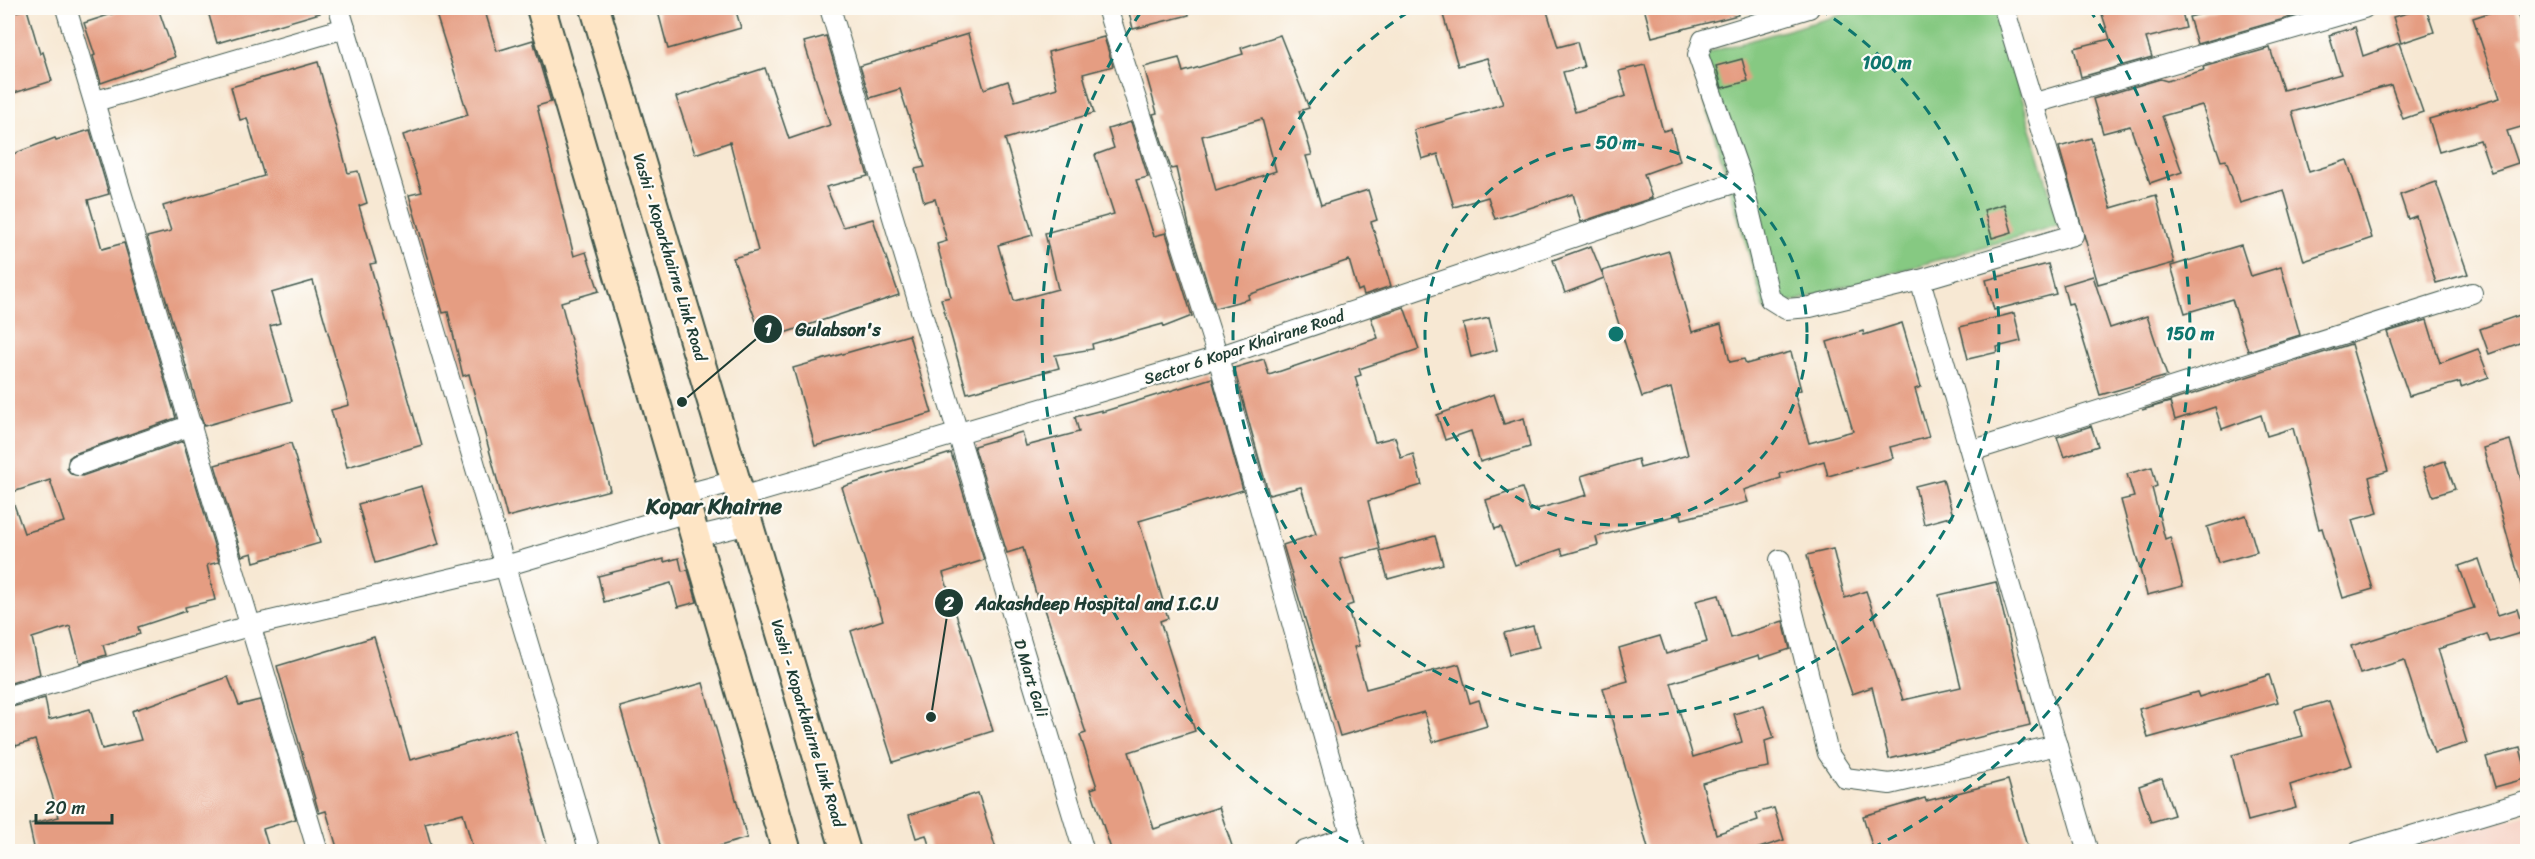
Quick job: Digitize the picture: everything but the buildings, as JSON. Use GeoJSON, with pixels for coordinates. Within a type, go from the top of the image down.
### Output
{"type":"FeatureCollection","features":[{"type":"Feature","properties":{"kind":"main road"},"geometry":{"type":"LineString","coordinates":[[541,8],[787,852]]}},
{"type":"Feature","properties":{"kind":"main road","name":"Vashi - Koparkhairne Link Road"},"geometry":{"type":"LineString","coordinates":[[595,8],[846,852]]}},
{"type":"Feature","properties":{"kind":"street"},"geometry":{"type":"LineString","coordinates":[[66,8],[96,101],[249,626],[318,852]]}},
{"type":"Feature","properties":{"kind":"street"},"geometry":{"type":"LineString","coordinates":[[339,8],[590,852]]}},
{"type":"Feature","properties":{"kind":"street","name":"D Mart Gali"},"geometry":{"type":"LineString","coordinates":[[830,8],[1084,852]]}},
{"type":"Feature","properties":{"kind":"street"},"geometry":{"type":"LineString","coordinates":[[1107,8],[1218,357],[1354,844],[1302,852]]}},
{"type":"Feature","properties":{"kind":"street"},"geometry":{"type":"LineString","coordinates":[[1809,8],[1703,40],[1699,46],[1698,55],[1742,180],[1770,299],[1786,309],[1810,307],[1920,280],[2073,236],[2035,103],[2004,8]]}},
{"type":"Feature","properties":{"kind":"street"},"geometry":{"type":"LineString","coordinates":[[2035,103],[2364,8]]}},
{"type":"Feature","properties":{"kind":"street"},"geometry":{"type":"LineString","coordinates":[[96,101],[345,28]]}},
{"type":"Feature","properties":{"kind":"street","name":"Sector 6 Kopar Khairane Road"},"geometry":{"type":"LineString","coordinates":[[742,500],[1218,357],[1742,180]]}},
{"type":"Feature","properties":{"kind":"street"},"geometry":{"type":"LineString","coordinates":[[1920,280],[2088,852]]}},
{"type":"Feature","properties":{"kind":"street"},"geometry":{"type":"LineString","coordinates":[[1971,451],[2472,293]]}},
{"type":"Feature","properties":{"kind":"street"},"geometry":{"type":"LineString","coordinates":[[78,465],[192,425]]}},
{"type":"Feature","properties":{"kind":"street"},"geometry":{"type":"LineString","coordinates":[[8,696],[249,626],[505,566],[742,500]]}},
{"type":"Feature","properties":{"kind":"street"},"geometry":{"type":"LineString","coordinates":[[689,515],[742,500]]}},
{"type":"Feature","properties":{"kind":"street"},"geometry":{"type":"LineString","coordinates":[[1780,560],[1828,753],[1845,778],[1890,784],[2057,745]]}},
{"type":"Feature","properties":{"kind":"street"},"geometry":{"type":"LineString","coordinates":[[2358,852],[2528,801]]}},
{"type":"Feature","properties":{"kind":"shaded area"},"geometry":{"type":"Polygon","coordinates":[[[2527,814],[2527,851],[2399,851],[2527,814]]]}},
{"type":"Feature","properties":{"kind":"green space"},"geometry":{"type":"Polygon","coordinates":[[[1865,8],[1996,8],[2059,225],[1765,310],[1692,57],[1865,8]]]}},
{"type":"Feature","properties":{"kind":"place","name":"Gulabson's"},"geometry":{"type":"Point","coordinates":[682,402]}},
{"type":"Feature","properties":{"kind":"place","name":"Aakashdeep Hospital and I.C.U"},"geometry":{"type":"Point","coordinates":[931,717]}},
{"type":"Feature","properties":{"kind":"district","name":"Kopar Khairne"},"geometry":{"type":"Point","coordinates":[714,506]}}]}
